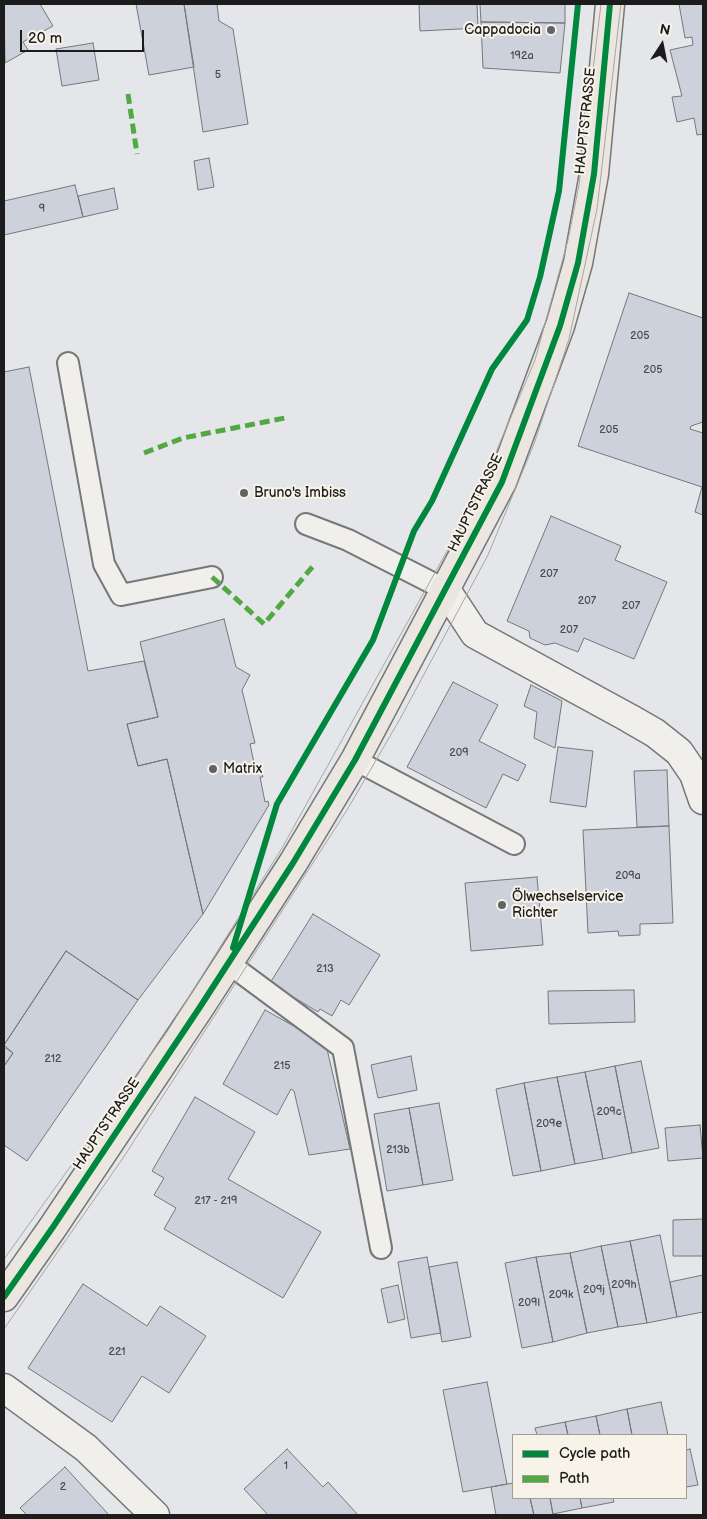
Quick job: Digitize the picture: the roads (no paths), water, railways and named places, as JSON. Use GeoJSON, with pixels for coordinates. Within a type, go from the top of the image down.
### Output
{"type":"FeatureCollection","features":[{"type":"Feature","properties":{"kind":"main road","name":"HAUPTSTRASSE"},"geometry":{"type":"LineString","coordinates":[[4,1297],[53,1227],[293,863],[355,760],[502,482],[521,438],[560,326],[578,264],[594,174],[610,4]]}},
{"type":"Feature","properties":{"kind":"street"},"geometry":{"type":"LineString","coordinates":[[446,590],[475,634],[655,733],[679,752],[694,774],[703,800]]}},
{"type":"Feature","properties":{"kind":"street"},"geometry":{"type":"LineString","coordinates":[[4,1388],[86,1448],[155,1515]]}},
{"type":"Feature","properties":{"kind":"lane"},"geometry":{"type":"LineString","coordinates":[[68,364],[104,564],[122,595],[212,577]]}},
{"type":"Feature","properties":{"kind":"lane"},"geometry":{"type":"LineString","coordinates":[[306,524],[348,540],[446,590]]}},
{"type":"Feature","properties":{"kind":"lane"},"geometry":{"type":"LineString","coordinates":[[355,760],[514,844]]}},
{"type":"Feature","properties":{"kind":"lane"},"geometry":{"type":"LineString","coordinates":[[228,963],[343,1048],[381,1248]]}},
{"type":"Feature","properties":{"kind":"tram line"},"geometry":{"type":"LineString","coordinates":[[4,1259],[167,1032],[282,848],[477,497],[535,360],[568,240],[579,185],[601,4]]}},
{"type":"Feature","properties":{"kind":"tram line"},"geometry":{"type":"LineString","coordinates":[[4,1329],[123,1158],[347,810],[400,719],[488,555],[534,444],[569,339],[597,209],[621,4]]}},
{"type":"Feature","properties":{"kind":"place","name":"Cappadocia"},"geometry":{"type":"Point","coordinates":[551,30]}},
{"type":"Feature","properties":{"kind":"place","name":"Bruno's Imbiss"},"geometry":{"type":"Point","coordinates":[244,493]}},
{"type":"Feature","properties":{"kind":"place","name":"Matrix"},"geometry":{"type":"Point","coordinates":[213,769]}},
{"type":"Feature","properties":{"kind":"place","name":"Ölwechselservice Richter"},"geometry":{"type":"Point","coordinates":[502,905]}}]}
